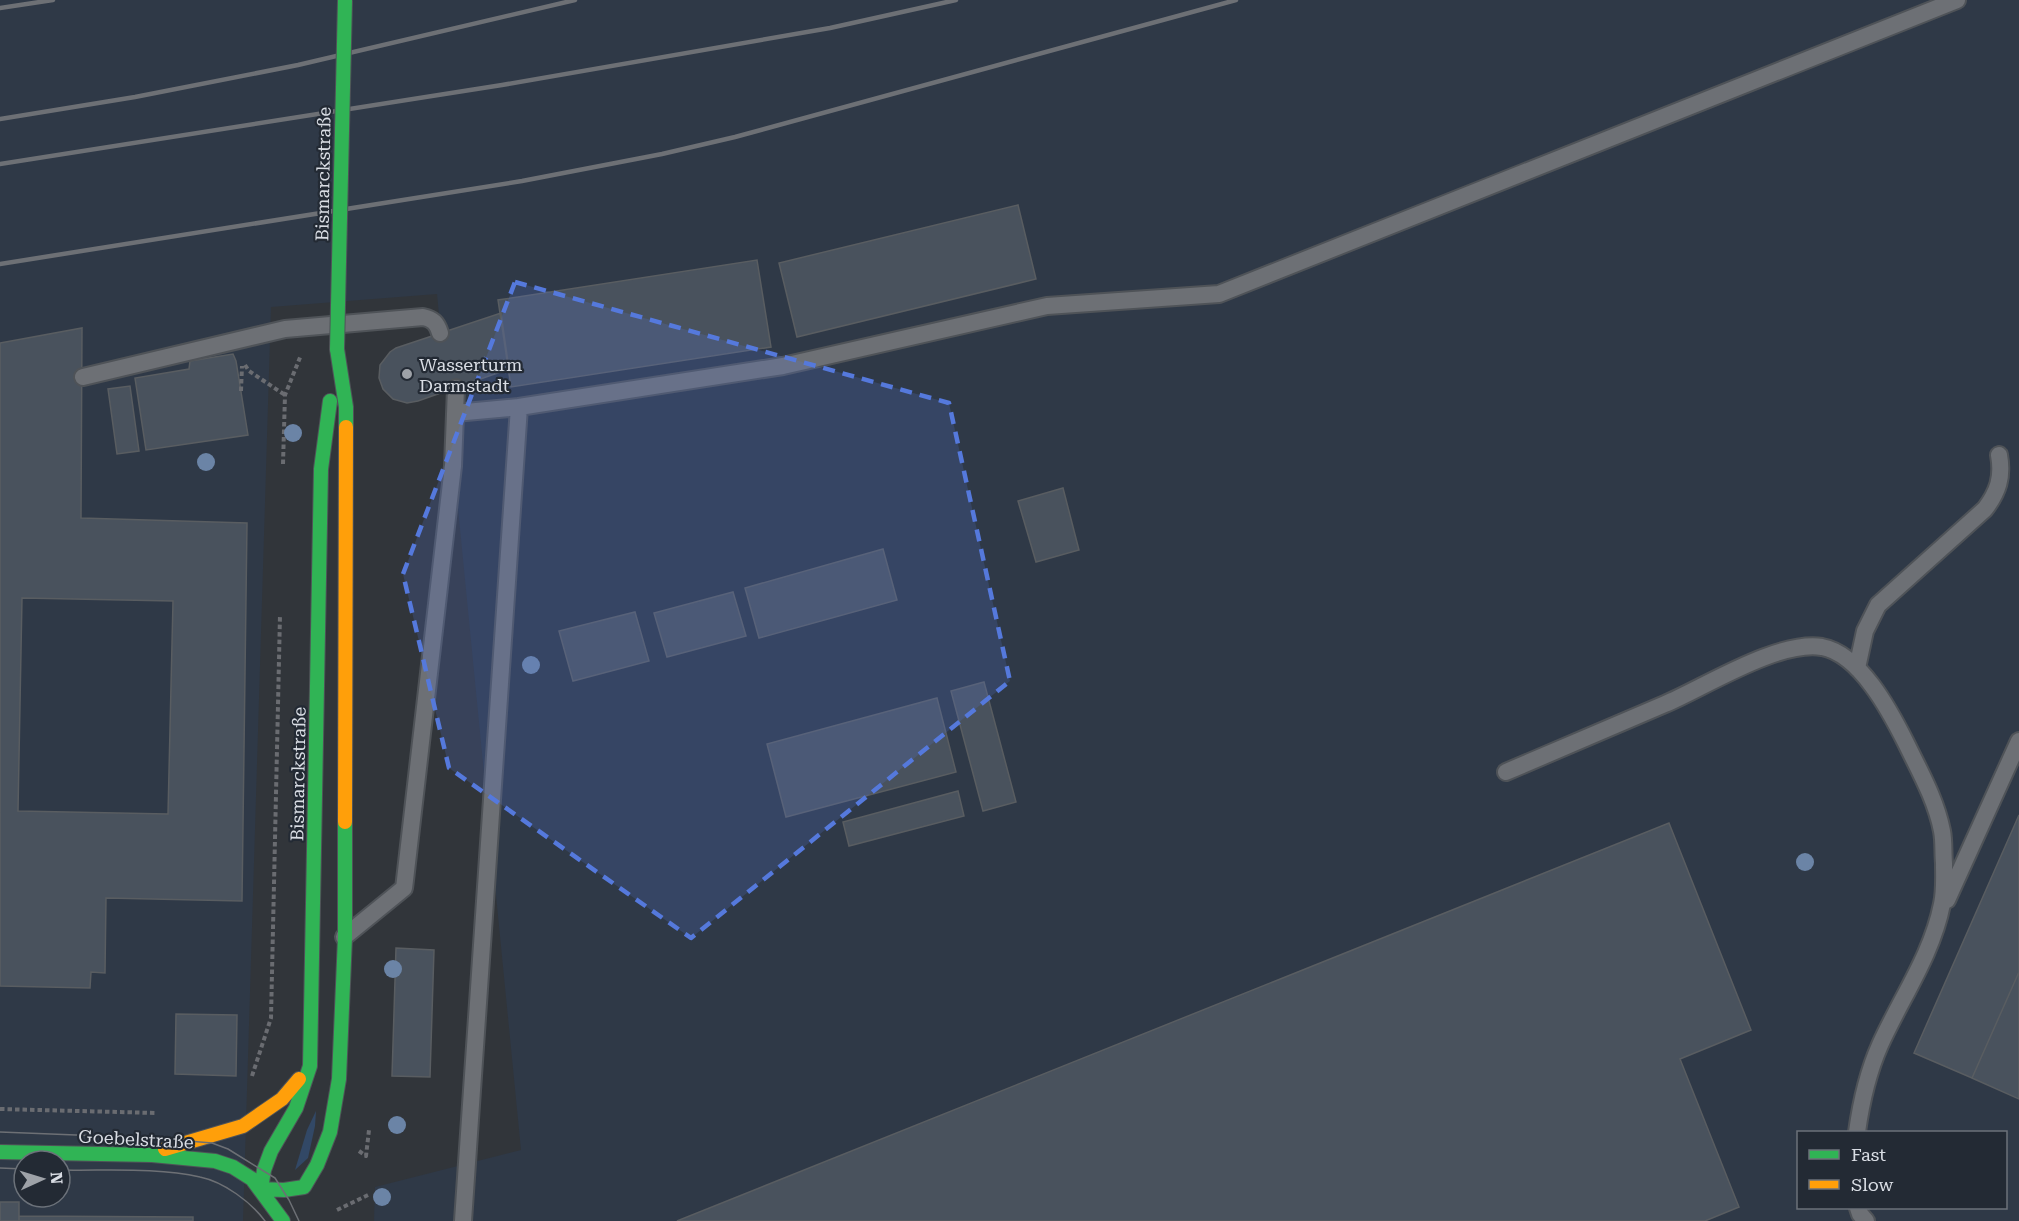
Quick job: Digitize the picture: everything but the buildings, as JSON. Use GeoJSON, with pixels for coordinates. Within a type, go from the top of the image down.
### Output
{"type":"FeatureCollection","features":[{"type":"Feature","properties":{"kind":"main road","name":"Bismarckstraße"},"geometry":{"type":"LineString","coordinates":[[337,349],[346,407],[345,937],[339,1079],[330,1132],[318,1165],[290,1216],[261,1189],[264,1170],[271,1151],[296,1108],[310,1066],[322,453],[337,349],[345,0]]}},
{"type":"Feature","properties":{"kind":"main road"},"geometry":{"type":"LineString","coordinates":[[145,1155],[243,1126],[282,1099],[310,1066]]}},
{"type":"Feature","properties":{"kind":"main road","name":"Goebelstraße"},"geometry":{"type":"LineString","coordinates":[[0,1152],[145,1155],[205,1160],[227,1165],[246,1173],[261,1189]]}},
{"type":"Feature","properties":{"kind":"main road"},"geometry":{"type":"LineString","coordinates":[[261,1189],[284,1190],[304,1187]]}},
{"type":"Feature","properties":{"kind":"lane"},"geometry":{"type":"LineString","coordinates":[[455,413],[519,407],[783,366],[1047,306],[1219,294],[1957,0]]}},
{"type":"Feature","properties":{"kind":"lane"},"geometry":{"type":"LineString","coordinates":[[82,377],[285,329],[423,317],[434,321],[440,333]]}},
{"type":"Feature","properties":{"kind":"lane"},"geometry":{"type":"LineString","coordinates":[[313,937],[345,937],[404,888],[453,466],[456,388]]}},
{"type":"Feature","properties":{"kind":"lane"},"geometry":{"type":"LineString","coordinates":[[463,1221],[519,407]]}},
{"type":"Feature","properties":{"kind":"lane"},"geometry":{"type":"LineString","coordinates":[[1857,668],[1865,631],[1878,605],[1985,509],[1997,491],[2001,474],[1999,455]]}},
{"type":"Feature","properties":{"kind":"lane"},"geometry":{"type":"LineString","coordinates":[[1506,772],[1668,703],[1764,658],[1811,647],[1823,648],[1846,658],[1857,668],[1890,711],[1937,810],[1943,834],[1944,881],[1939,917]]}},
{"type":"Feature","properties":{"kind":"lane"},"geometry":{"type":"LineString","coordinates":[[1857,1131],[1863,1094],[1879,1046],[1917,973],[1939,917],[2019,741]]}},
{"type":"Feature","properties":{"kind":"path"},"geometry":{"type":"LineString","coordinates":[[283,468],[285,395],[304,348]]}},
{"type":"Feature","properties":{"kind":"path"},"geometry":{"type":"LineString","coordinates":[[241,391],[242,362],[249,371],[285,395]]}},
{"type":"Feature","properties":{"kind":"path"},"geometry":{"type":"LineString","coordinates":[[251,1077],[271,1018],[280,611]]}},
{"type":"Feature","properties":{"kind":"path"},"geometry":{"type":"LineString","coordinates":[[0,1109],[161,1113]]}},
{"type":"Feature","properties":{"kind":"path"},"geometry":{"type":"LineString","coordinates":[[337,1210],[368,1195]]}},
{"type":"Feature","properties":{"kind":"highlighted area"},"geometry":{"type":"Polygon","coordinates":[[[515,282],[949,403],[1010,681],[691,938],[449,768],[403,574],[515,282]]]}},
{"type":"Feature","properties":{"kind":"shaded area"},"geometry":{"type":"Polygon","coordinates":[[[0,0],[2019,0],[2019,1221],[374,1221],[375,1187],[521,1150],[437,294],[271,307],[243,1221],[0,1221],[0,0]]]}},
{"type":"Feature","properties":{"kind":"shaded area"},"geometry":{"type":"Polygon","coordinates":[[[316,1111],[308,1158],[295,1170],[307,1130],[316,1111]]]}},
{"type":"Feature","properties":{"kind":"tram line"},"geometry":{"type":"LineString","coordinates":[[0,1132],[152,1138],[212,1143],[228,1149],[275,1178],[299,1221]]}},
{"type":"Feature","properties":{"kind":"tram line"},"geometry":{"type":"LineString","coordinates":[[0,1168],[12,1168]]}},
{"type":"Feature","properties":{"kind":"tram line"},"geometry":{"type":"LineString","coordinates":[[72,1170],[149,1171],[200,1177],[218,1183],[236,1194],[265,1221]]}},
{"type":"Feature","properties":{"kind":"railway"},"geometry":{"type":"LineString","coordinates":[[0,8],[53,0]]}},
{"type":"Feature","properties":{"kind":"railway"},"geometry":{"type":"LineString","coordinates":[[0,119],[135,97],[298,65],[575,0]]}},
{"type":"Feature","properties":{"kind":"railway"},"geometry":{"type":"LineString","coordinates":[[0,164],[502,85],[830,28],[956,0]]}},
{"type":"Feature","properties":{"kind":"railway"},"geometry":{"type":"LineString","coordinates":[[0,264],[522,181],[662,154],[735,137],[1236,0]]}},
{"type":"Feature","properties":{"kind":"traffic: fast"},"geometry":{"type":"LineString","coordinates":[[337,349],[345,0]]}},
{"type":"Feature","properties":{"kind":"traffic: fast"},"geometry":{"type":"LineString","coordinates":[[337,349],[346,407],[346,427]]}},
{"type":"Feature","properties":{"kind":"traffic: fast"},"geometry":{"type":"LineString","coordinates":[[261,1189],[264,1170],[271,1151],[296,1108],[310,1066],[321,469],[330,401]]}},
{"type":"Feature","properties":{"kind":"traffic: fast"},"geometry":{"type":"LineString","coordinates":[[261,1189],[284,1190],[304,1187],[317,1165],[330,1132],[339,1079],[345,937],[345,822]]}},
{"type":"Feature","properties":{"kind":"traffic: fast"},"geometry":{"type":"LineString","coordinates":[[0,1152],[152,1155],[215,1161],[233,1167],[252,1179],[283,1221]]}},
{"type":"Feature","properties":{"kind":"traffic: slow"},"geometry":{"type":"LineString","coordinates":[[345,822],[346,427]]}},
{"type":"Feature","properties":{"kind":"traffic: slow"},"geometry":{"type":"LineString","coordinates":[[165,1149],[243,1126],[282,1099],[299,1079]]}},
{"type":"Feature","properties":{"kind":"place","name":"Wasserturm Darmstadt"},"geometry":{"type":"Point","coordinates":[407,374]}}]}
